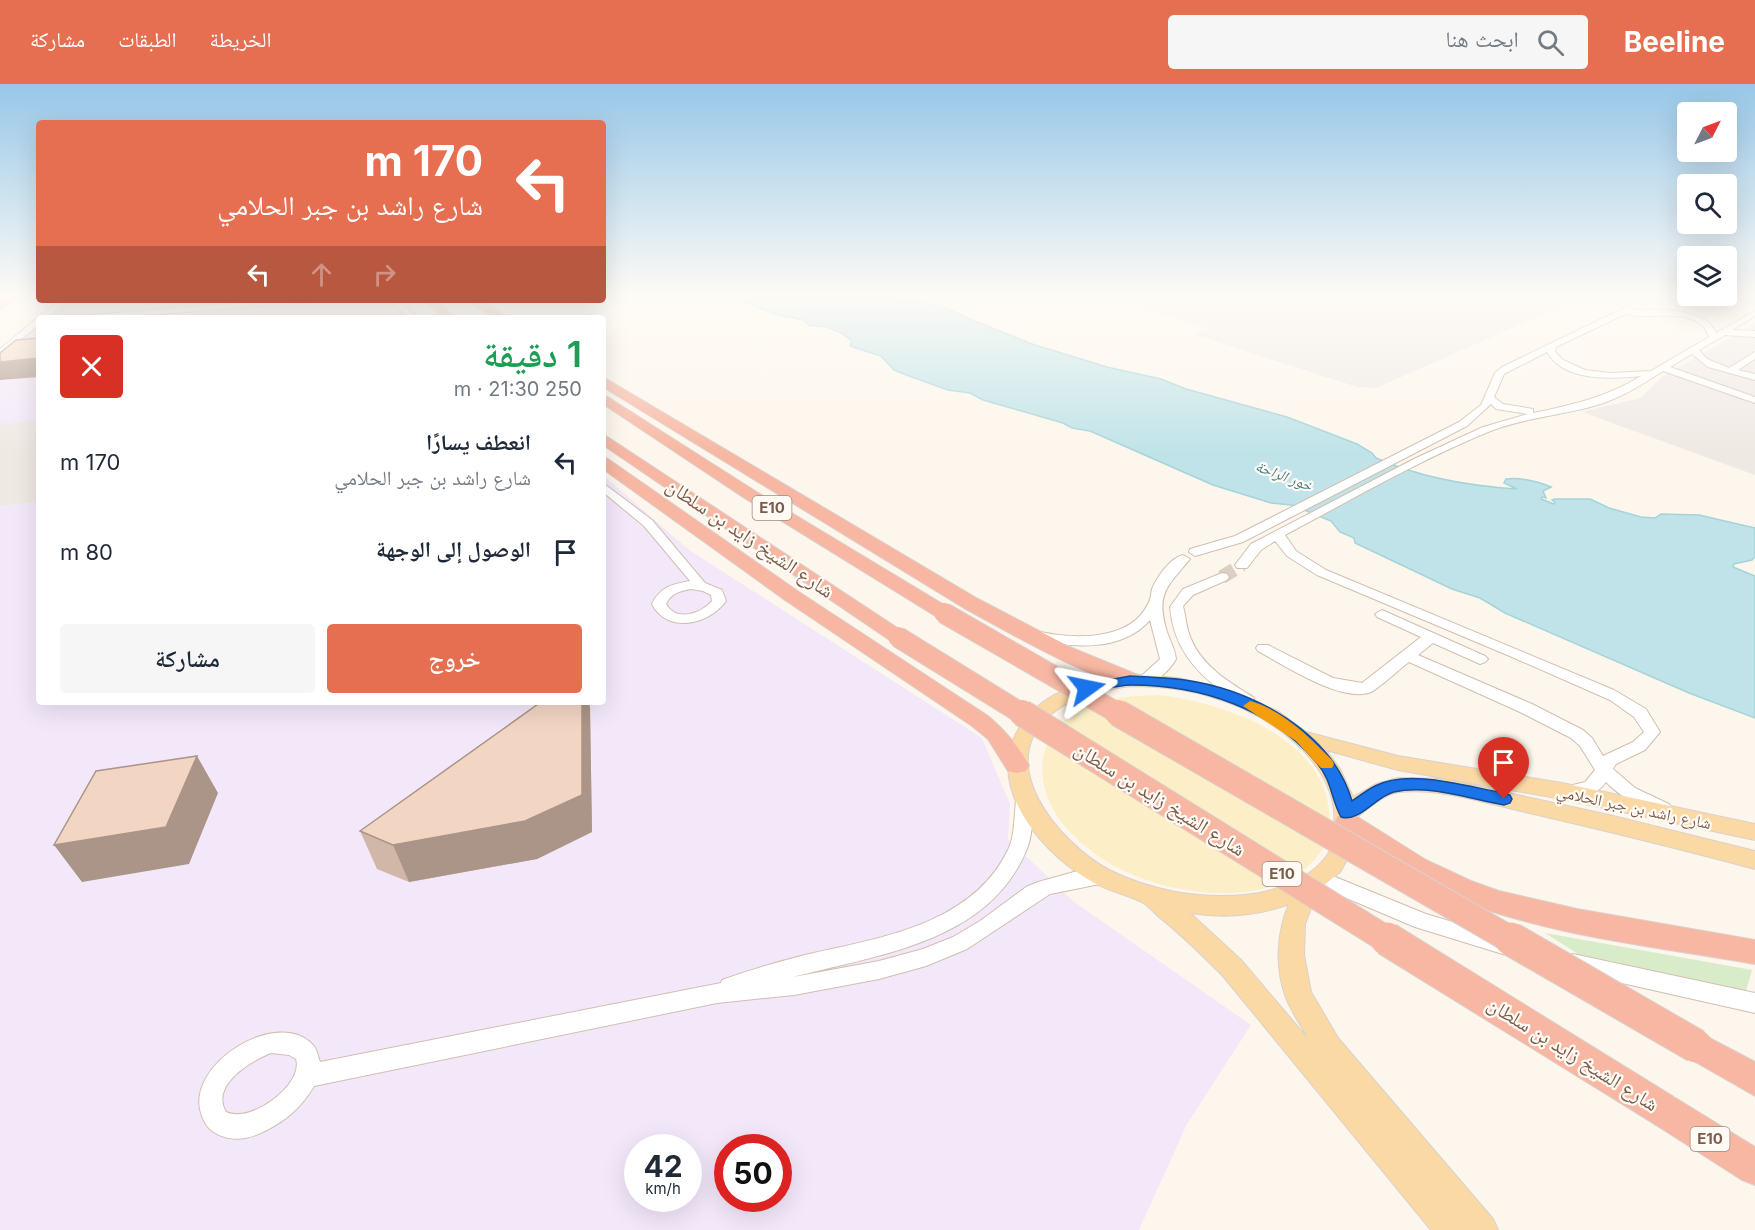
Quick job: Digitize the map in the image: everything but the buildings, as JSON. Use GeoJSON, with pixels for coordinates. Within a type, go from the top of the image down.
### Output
{"type":"FeatureCollection","features":[{"type":"Feature","properties":{"kind":"highway"},"geometry":{"type":"LineString","coordinates":[[606,383],[790,496],[1000,620],[1069,657],[1137,680]]}},
{"type":"Feature","properties":{"kind":"highway","name":"شارع الشيخ زايد بن سلطان"},"geometry":{"type":"LineString","coordinates":[[606,400],[749,494],[944,613],[1755,1080]]}},
{"type":"Feature","properties":{"kind":"highway","name":"شارع الشيخ زايد بن سلطان"},"geometry":{"type":"LineString","coordinates":[[606,440],[713,515],[898,637],[1755,1167]]}},
{"type":"Feature","properties":{"kind":"highway"},"geometry":{"type":"LineString","coordinates":[[606,464],[755,571],[980,721],[996,734],[1017,765]]}},
{"type":"Feature","properties":{"kind":"highway"},"geometry":{"type":"LineString","coordinates":[[1347,818],[1387,851],[1463,890],[1519,908],[1570,920],[1755,952]]}},
{"type":"Feature","properties":{"kind":"main road"},"geometry":{"type":"LineString","coordinates":[[1313,882],[1276,900],[1236,906],[1193,905],[1149,895],[1103,877],[1069,854],[1044,830],[1025,801],[1017,765],[1021,742],[1033,722],[1050,705],[1100,684],[1137,680],[1185,684],[1226,695],[1264,712],[1301,737],[1324,760],[1340,786],[1347,818],[1340,853],[1313,882],[1293,924],[1291,956],[1298,994],[1328,1047],[1482,1230]]}},
{"type":"Feature","properties":{"kind":"main road","name":"شارع راشد بن جبر الحلامي"},"geometry":{"type":"LineString","coordinates":[[1301,737],[1398,764],[1562,791],[1755,832]]}},
{"type":"Feature","properties":{"kind":"main road","name":"شارع راشد بن جبر الحلامي"},"geometry":{"type":"LineString","coordinates":[[1347,818],[1382,789],[1397,785],[1425,785],[1458,789],[1596,819],[1755,860]]}},
{"type":"Feature","properties":{"kind":"main road"},"geometry":{"type":"LineString","coordinates":[[1709,848],[1755,855]]}},
{"type":"Feature","properties":{"kind":"main road"},"geometry":{"type":"LineString","coordinates":[[1149,895],[1198,934],[1232,968],[1452,1230]]}},
{"type":"Feature","properties":{"kind":"street"},"geometry":{"type":"LineString","coordinates":[[1137,680],[1167,662],[1168,654],[1155,604],[1158,589],[1164,578],[1189,556],[1239,539],[1463,424],[1485,406],[1500,373],[1547,348]]}},
{"type":"Feature","properties":{"kind":"street"},"geometry":{"type":"LineString","coordinates":[[1552,348],[1551,353],[1559,363],[1576,370],[1617,375],[1662,368],[1690,366],[1712,368],[1710,364]]}},
{"type":"Feature","properties":{"kind":"street"},"geometry":{"type":"LineString","coordinates":[[1242,565],[1256,547],[1278,534],[1418,461],[1487,429],[1509,421],[1608,398],[1694,349],[1698,356],[1726,372]]}},
{"type":"Feature","properties":{"kind":"street"},"geometry":{"type":"LineString","coordinates":[[1726,372],[1755,355]]}},
{"type":"Feature","properties":{"kind":"street"},"geometry":{"type":"LineString","coordinates":[[1690,366],[1726,372],[1754,380]]}},
{"type":"Feature","properties":{"kind":"street"},"geometry":{"type":"LineString","coordinates":[[1662,368],[1755,400]]}},
{"type":"Feature","properties":{"kind":"street"},"geometry":{"type":"LineString","coordinates":[[1489,397],[1500,407],[1511,410],[1555,410]]}},
{"type":"Feature","properties":{"kind":"street"},"geometry":{"type":"LineString","coordinates":[[606,488],[648,523],[700,585],[717,593],[719,601],[708,613],[689,618],[668,615],[659,607],[663,595],[679,587],[700,585]]}},
{"type":"Feature","properties":{"kind":"street"},"geometry":{"type":"LineString","coordinates":[[1278,534],[1283,547],[1292,556],[1312,567],[1418,615],[1518,654],[1629,705],[1648,720],[1652,732],[1648,740],[1637,748],[1609,760],[1593,788],[1585,791],[1562,791]]}},
{"type":"Feature","properties":{"kind":"street"},"geometry":{"type":"LineString","coordinates":[[679,558],[682,576],[679,587]]}},
{"type":"Feature","properties":{"kind":"street"},"geometry":{"type":"LineString","coordinates":[[1222,577],[1188,592],[1178,605],[1177,621],[1182,637],[1197,663],[1222,685],[1264,712]]}},
{"type":"Feature","properties":{"kind":"street"},"geometry":{"type":"LineString","coordinates":[[1000,620],[1028,633],[1049,639],[1090,641],[1126,631],[1139,623],[1155,604]]}},
{"type":"Feature","properties":{"kind":"street"},"geometry":{"type":"LineString","coordinates":[[1382,614],[1480,659]]}},
{"type":"Feature","properties":{"kind":"street"},"geometry":{"type":"LineString","coordinates":[[1263,648],[1338,686],[1354,691],[1366,688],[1431,637]]}},
{"type":"Feature","properties":{"kind":"street"},"geometry":{"type":"LineString","coordinates":[[1408,656],[1526,708],[1577,734],[1593,751],[1604,771],[1629,792],[1677,814]]}},
{"type":"Feature","properties":{"kind":"street"},"geometry":{"type":"LineString","coordinates":[[717,993],[770,972],[867,950],[932,928],[967,910],[994,887],[1008,869],[1017,850],[1025,801]]}},
{"type":"Feature","properties":{"kind":"street"},"geometry":{"type":"LineString","coordinates":[[307,1076],[717,993],[832,980],[926,957],[960,943],[987,927],[1033,893],[1046,887],[1074,880],[1103,877]]}},
{"type":"Feature","properties":{"kind":"street"},"geometry":{"type":"LineString","coordinates":[[1313,882],[1475,938],[1576,964],[1755,1003]]}},
{"type":"Feature","properties":{"kind":"shaded area"},"geometry":{"type":"Polygon","coordinates":[[[6,348],[36,348],[36,420],[0,424],[0,353],[6,348]]]}},
{"type":"Feature","properties":{"kind":"shaded area"},"geometry":{"type":"Polygon","coordinates":[[[1238,348],[1466,348],[1376,388],[1357,387],[1238,348]]]}},
{"type":"Feature","properties":{"kind":"shaded area"},"geometry":{"type":"Polygon","coordinates":[[[1711,348],[1755,348],[1755,475],[1582,412],[1640,398],[1662,377],[1711,348]]]}},
{"type":"Feature","properties":{"kind":"shaded area"},"geometry":{"type":"Polygon","coordinates":[[[36,419],[36,502],[0,506],[0,422],[36,419]]]}},
{"type":"Feature","properties":{"kind":"shaded area"},"geometry":{"type":"Polygon","coordinates":[[[606,478],[689,550],[982,738],[1010,804],[1008,839],[1073,901],[1251,1025],[1187,1124],[1139,1230],[0,1230],[0,506],[36,502],[36,705],[606,705],[606,478]]]}},
{"type":"Feature","properties":{"kind":"green space"},"geometry":{"type":"Polygon","coordinates":[[[1545,933],[1752,970],[1746,991],[1578,954],[1545,933]]]}},
{"type":"Feature","properties":{"kind":"sand"},"geometry":{"type":"Polygon","coordinates":[[[1158,695],[1211,706],[1265,727],[1289,743],[1308,762],[1322,785],[1329,811],[1330,826],[1325,846],[1314,860],[1294,877],[1270,887],[1232,893],[1210,893],[1166,886],[1145,880],[1105,860],[1087,848],[1059,818],[1044,785],[1042,768],[1051,737],[1063,723],[1088,706],[1118,698],[1158,695]]]}},
{"type":"Feature","properties":{"kind":"water","name":"خور الراحة"},"geometry":{"type":"Polygon","coordinates":[[[858,348],[1047,348],[1107,367],[1161,379],[1186,389],[1287,417],[1357,444],[1376,458],[1392,465],[1427,475],[1481,486],[1517,489],[1504,483],[1506,479],[1523,479],[1551,487],[1543,491],[1546,498],[1541,499],[1554,504],[1552,500],[1555,499],[1590,499],[1609,508],[1641,517],[1655,518],[1661,514],[1699,515],[1755,528],[1755,557],[1752,560],[1734,564],[1733,567],[1755,576],[1755,718],[1689,693],[1505,613],[1480,598],[1452,589],[1355,543],[1354,538],[1340,532],[1331,521],[1292,505],[1271,503],[1213,485],[1090,431],[1072,428],[1063,423],[983,400],[970,393],[948,390],[909,376],[894,370],[881,356],[858,348]]]}},
{"type":"Feature","properties":{"kind":"tunnel"},"geometry":{"type":"LineString","coordinates":[[1222,577],[1242,565]]}},
{"type":"Feature","properties":{"kind":"slow traffic"},"geometry":{"type":"LineString","coordinates":[[1250,706],[1264,712],[1301,737],[1326,764]]}},
{"type":"Feature","properties":{"kind":"route"},"geometry":{"type":"LineString","coordinates":[[1087,688],[1100,684],[1145,680],[1185,684],[1226,695],[1264,712],[1301,737],[1324,760],[1340,786],[1347,813],[1382,789],[1397,785],[1425,785],[1458,789],[1504,799]]}}]}
